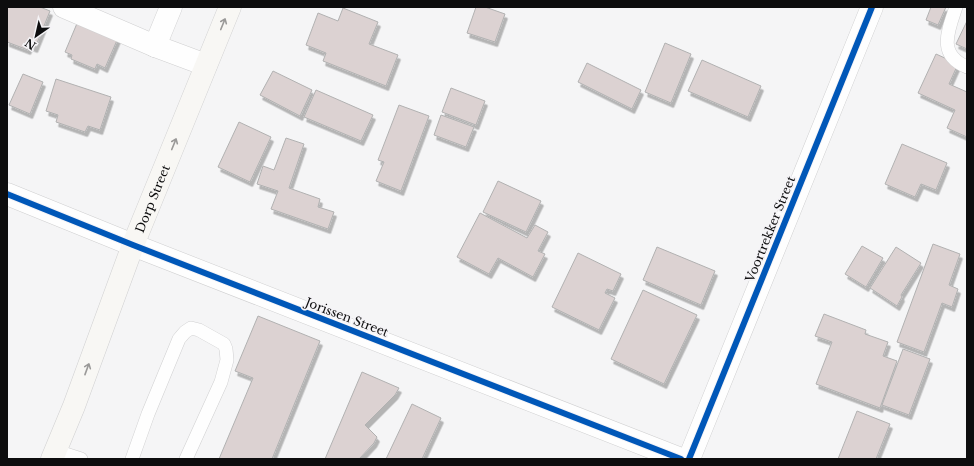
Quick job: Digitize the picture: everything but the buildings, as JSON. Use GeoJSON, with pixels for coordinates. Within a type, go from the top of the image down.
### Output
{"type":"FeatureCollection","features":[{"type":"Feature","properties":{"kind":"street"},"geometry":{"type":"LineString","coordinates":[[64,7],[155,46],[206,64]]}},
{"type":"Feature","properties":{"kind":"street"},"geometry":{"type":"LineString","coordinates":[[155,46],[171,7]]}},
{"type":"Feature","properties":{"kind":"street","name":"Dorp Street"},"geometry":{"type":"LineString","coordinates":[[54,455],[133,245],[230,7]]}},
{"type":"Feature","properties":{"kind":"street","name":"Voortrekker Street"},"geometry":{"type":"LineString","coordinates":[[689,459],[872,7]]}},
{"type":"Feature","properties":{"kind":"street","name":"Jorissen Street"},"geometry":{"type":"LineString","coordinates":[[7,194],[133,245],[680,459]]}},
{"type":"Feature","properties":{"kind":"lane"},"geometry":{"type":"LineString","coordinates":[[956,7],[947,34],[947,46],[958,64],[967,67]]}},
{"type":"Feature","properties":{"kind":"lane"},"geometry":{"type":"LineString","coordinates":[[132,459],[148,414],[180,339],[185,332],[191,328],[199,330],[224,344],[227,360],[221,382],[186,459]]}},
{"type":"Feature","properties":{"kind":"lane"},"geometry":{"type":"LineString","coordinates":[[54,455],[81,459]]}},
{"type":"Feature","properties":{"kind":"cycle path"},"geometry":{"type":"LineString","coordinates":[[689,459],[872,7]]}},
{"type":"Feature","properties":{"kind":"cycle path"},"geometry":{"type":"LineString","coordinates":[[7,194],[133,245],[681,459]]}}]}
